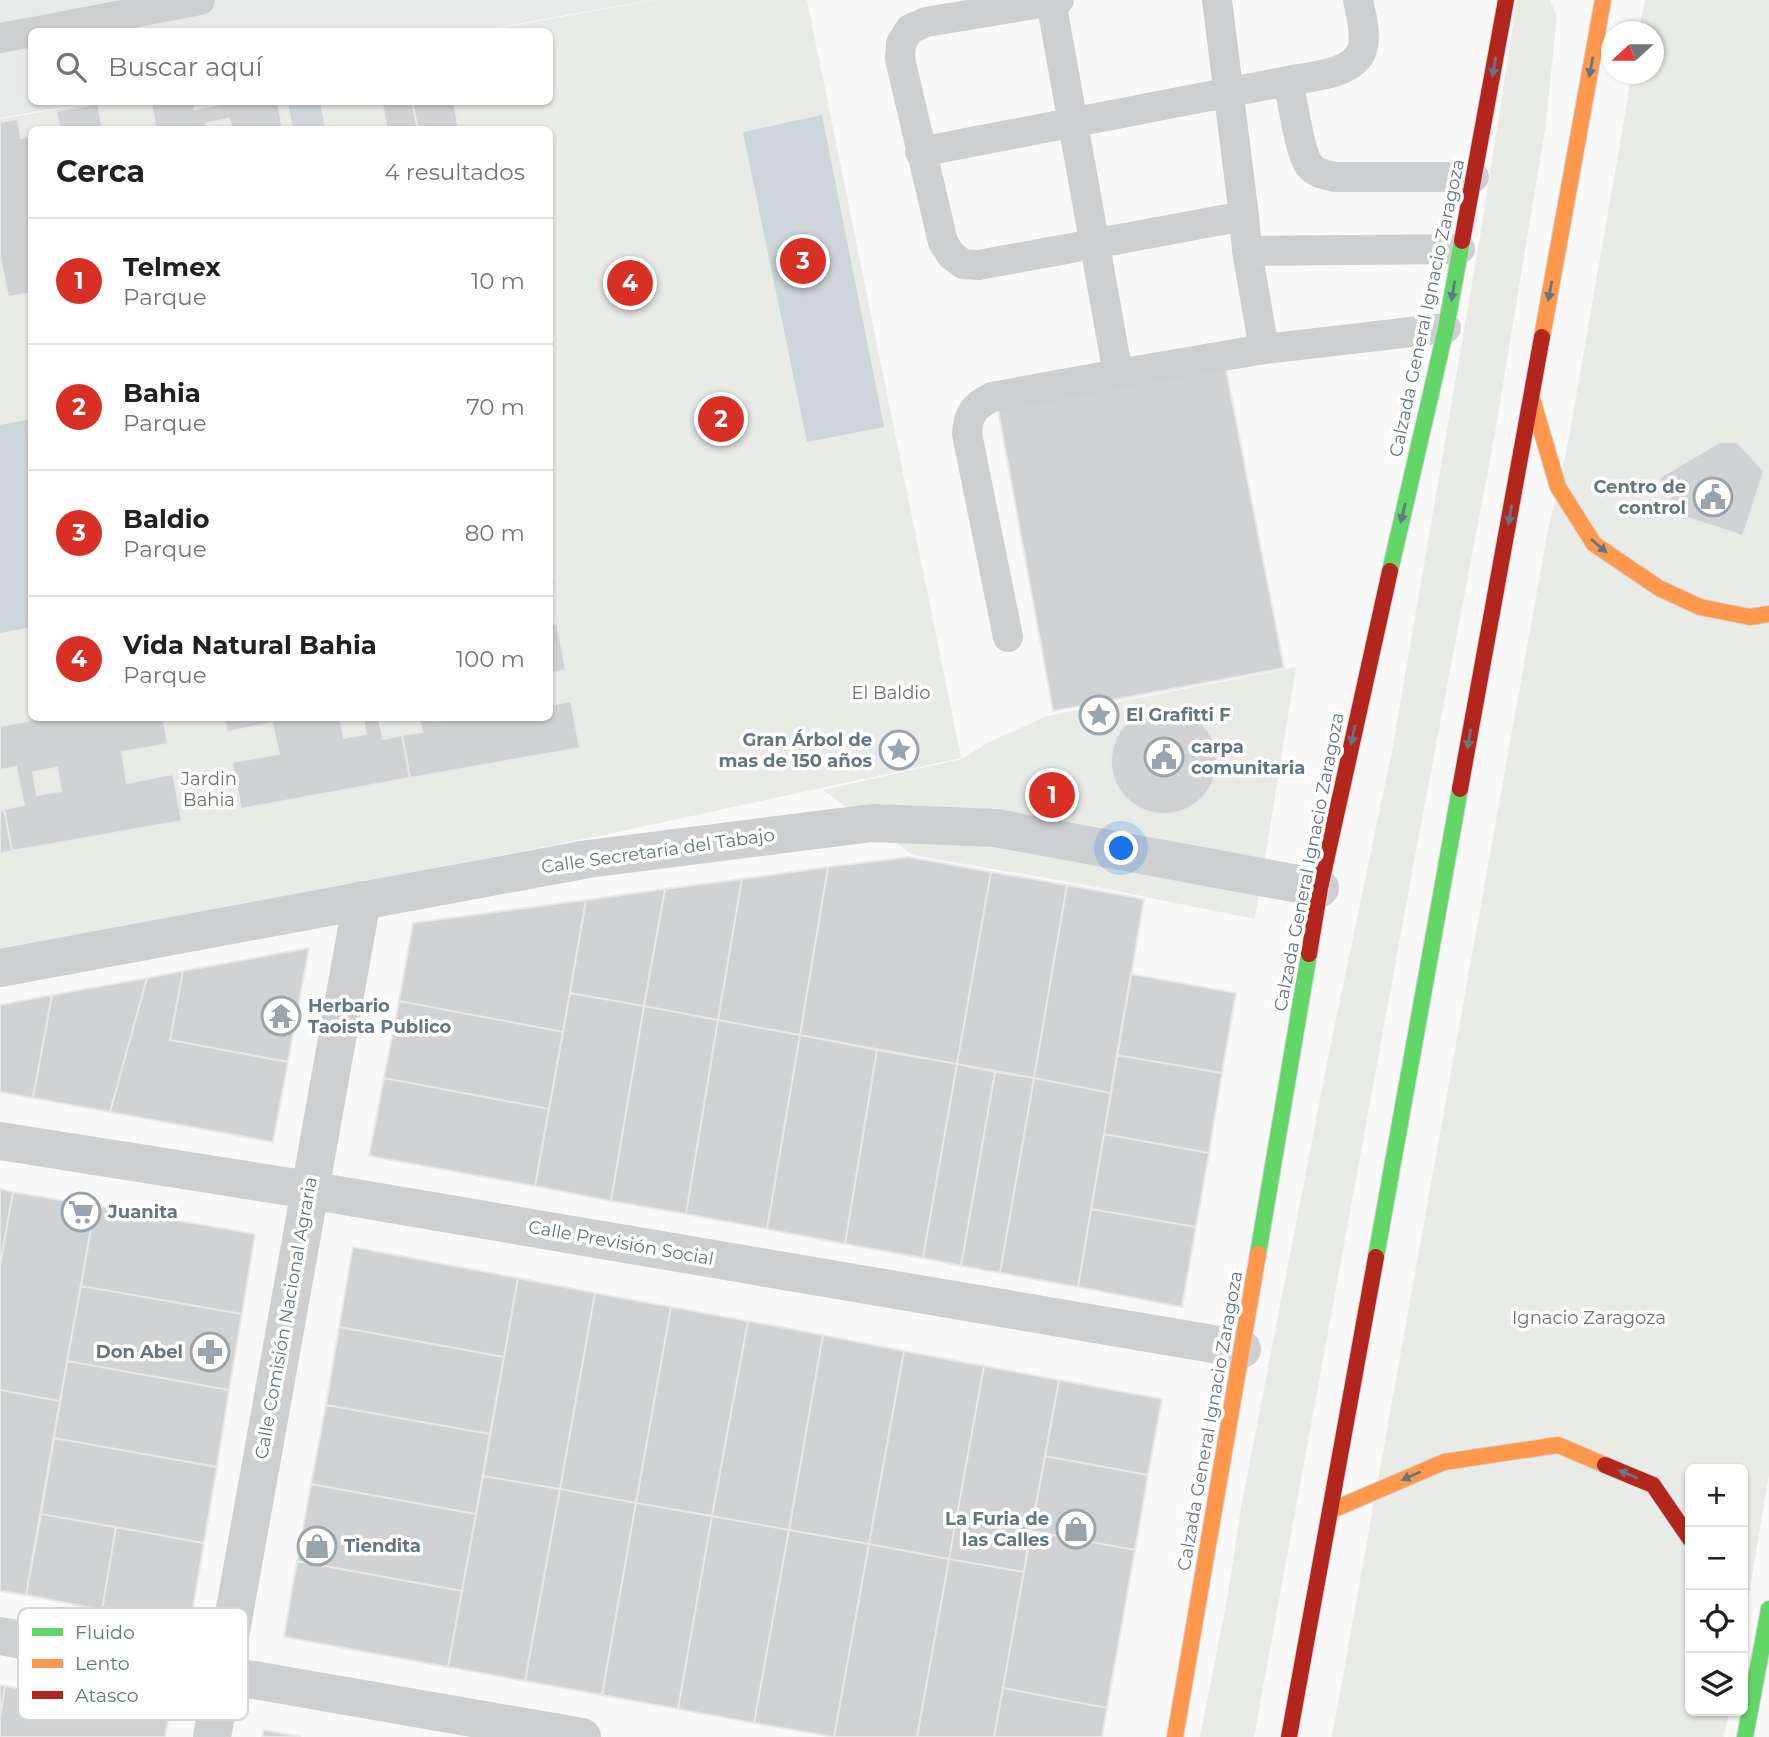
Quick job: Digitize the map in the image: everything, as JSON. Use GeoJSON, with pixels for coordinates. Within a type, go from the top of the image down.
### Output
{"type":"FeatureCollection","features":[{"type":"Feature","properties":{"kind":"main road","name":"Calzada General Ignacio Zaragoza"},"geometry":{"type":"LineString","coordinates":[[1175,1737],[1320,888],[1366,672],[1446,328],[1506,0]]}},
{"type":"Feature","properties":{"kind":"main road"},"geometry":{"type":"LineString","coordinates":[[1289,1737],[1603,0]]}},
{"type":"Feature","properties":{"kind":"main road"},"geometry":{"type":"LineString","coordinates":[[1531,397],[1558,487],[1594,544],[1659,588],[1700,607],[1750,617],[1769,614]]}},
{"type":"Feature","properties":{"kind":"main road"},"geometry":{"type":"LineString","coordinates":[[1330,1511],[1444,1462],[1558,1445],[1653,1485],[1685,1532]]}},
{"type":"Feature","properties":{"kind":"main road"},"geometry":{"type":"LineString","coordinates":[[1745,1737],[1769,1609]]}},
{"type":"Feature","properties":{"kind":"main road"},"geometry":{"type":"LineString","coordinates":[[1749,1625],[1762,1644]]}},
{"type":"Feature","properties":{"kind":"street","name":"Calle Secretaría del Tabajo"},"geometry":{"type":"LineString","coordinates":[[0,968],[588,859],[732,839],[873,824],[996,828],[1320,888]]}},
{"type":"Feature","properties":{"kind":"street","name":"Calle Comisión Nacional Agraria"},"geometry":{"type":"LineString","coordinates":[[234,1608],[362,900]]}},
{"type":"Feature","properties":{"kind":"street","name":"Calle Previsión Social"},"geometry":{"type":"LineString","coordinates":[[0,1141],[309,1190],[1242,1349]]}},
{"type":"Feature","properties":{"kind":"street"},"geometry":{"type":"LineString","coordinates":[[0,1636],[18,1639]]}},
{"type":"Feature","properties":{"kind":"street"},"geometry":{"type":"LineString","coordinates":[[248,1680],[582,1737]]}},
{"type":"Feature","properties":{"kind":"lane"},"geometry":{"type":"LineString","coordinates":[[54,28],[200,0]]}},
{"type":"Feature","properties":{"kind":"lane"},"geometry":{"type":"LineString","coordinates":[[1217,0],[1247,251],[1264,349]]}},
{"type":"Feature","properties":{"kind":"lane"},"geometry":{"type":"LineString","coordinates":[[920,152],[1340,69],[1354,62],[1362,50],[1364,34],[1358,0]]}},
{"type":"Feature","properties":{"kind":"lane"},"geometry":{"type":"LineString","coordinates":[[1118,374],[1094,244],[1071,122],[1055,1],[926,22],[910,29],[901,43],[900,59],[920,152],[943,242],[951,255],[963,264],[979,265],[1094,244],[1244,215]]}},
{"type":"Feature","properties":{"kind":"lane"},"geometry":{"type":"LineString","coordinates":[[0,38],[28,33]]}},
{"type":"Feature","properties":{"kind":"lane"},"geometry":{"type":"LineString","coordinates":[[1289,81],[1304,153],[1310,165],[1320,174],[1335,177],[1474,177]]}},
{"type":"Feature","properties":{"kind":"lane"},"geometry":{"type":"LineString","coordinates":[[1247,251],[1460,249]]}},
{"type":"Feature","properties":{"kind":"lane"},"geometry":{"type":"LineString","coordinates":[[1008,637],[967,434],[968,418],[977,405],[992,397],[1264,349],[1446,328]]}},
{"type":"Feature","properties":{"kind":"shaded area"},"geometry":{"type":"Polygon","coordinates":[[[0,0],[651,0],[495,28],[28,28],[28,105],[76,105],[0,118],[0,0]]]}},
{"type":"Feature","properties":{"kind":"shaded area"},"geometry":{"type":"Polygon","coordinates":[[[289,105],[321,105],[324,126],[292,126],[289,105]]]}},
{"type":"Feature","properties":{"kind":"shaded area"},"geometry":{"type":"Polygon","coordinates":[[[822,115],[884,427],[807,442],[743,132],[822,115]]]}},
{"type":"Feature","properties":{"kind":"shaded area"},"geometry":{"type":"Polygon","coordinates":[[[28,420],[28,628],[0,633],[0,425],[28,420]]]}},
{"type":"Feature","properties":{"kind":"green space"},"geometry":{"type":"Polygon","coordinates":[[[654,0],[807,0],[961,758],[608,834],[0,955],[0,119],[82,105],[553,105],[553,28],[500,28],[654,0]]]}},
{"type":"Feature","properties":{"kind":"green space"},"geometry":{"type":"Polygon","coordinates":[[[1517,0],[1550,0],[1557,16],[1545,130],[1495,433],[1254,1737],[1200,1737],[1228,1594],[1242,1502],[1330,1048],[1393,746],[1480,237],[1517,0]]]}},
{"type":"Feature","properties":{"kind":"green space","name":"Ignacio Zaragoza"},"geometry":{"type":"Polygon","coordinates":[[[1645,0],[1769,0],[1769,1475],[1748,1599],[1748,1464],[1685,1464],[1685,1716],[1728,1716],[1724,1737],[1332,1737],[1548,530],[1568,443],[1630,84],[1664,84],[1664,21],[1641,21],[1645,0]]]}},
{"type":"Feature","properties":{"kind":"green space"},"geometry":{"type":"Polygon","coordinates":[[[1296,667],[1255,919],[1086,885],[913,855],[823,790],[962,759],[987,743],[1047,716],[1296,667]]]}},
{"type":"Feature","properties":{"kind":"building"},"geometry":{"type":"Polygon","coordinates":[[[98,105],[102,126],[59,126],[56,111],[98,105]]]}},
{"type":"Feature","properties":{"kind":"building"},"geometry":{"type":"Polygon","coordinates":[[[152,105],[194,105],[195,109],[217,105],[279,105],[282,126],[231,126],[229,119],[206,123],[207,126],[155,126],[152,105]]]}},
{"type":"Feature","properties":{"kind":"building"},"geometry":{"type":"Polygon","coordinates":[[[383,105],[413,105],[417,126],[386,126],[383,105]]]}},
{"type":"Feature","properties":{"kind":"building"},"geometry":{"type":"Polygon","coordinates":[[[413,105],[455,105],[458,126],[417,126],[413,105]]]}},
{"type":"Feature","properties":{"kind":"building"},"geometry":{"type":"Polygon","coordinates":[[[18,119],[21,138],[28,137],[28,294],[8,297],[0,256],[0,122],[18,119]]]}},
{"type":"Feature","properties":{"kind":"building"},"geometry":{"type":"Polygon","coordinates":[[[1226,369],[1284,668],[1053,711],[998,409],[1226,369]]]}},
{"type":"Feature","properties":{"kind":"building","name":"Centro de control"},"geometry":{"type":"Polygon","coordinates":[[[1720,442],[1737,442],[1764,471],[1743,536],[1681,516],[1659,478],[1720,442]]]}},
{"type":"Feature","properties":{"kind":"building"},"geometry":{"type":"Polygon","coordinates":[[[557,623],[566,670],[553,672],[553,624],[557,623]]]}},
{"type":"Feature","properties":{"kind":"building"},"geometry":{"type":"Polygon","coordinates":[[[571,701],[580,748],[410,778],[402,735],[422,732],[420,721],[553,721],[553,704],[571,701]]]}},
{"type":"Feature","properties":{"kind":"building","name":"carpa comunitaria"},"geometry":{"type":"Polygon","coordinates":[[[1164,708],[1184,712],[1201,724],[1213,741],[1217,761],[1213,781],[1201,798],[1184,810],[1164,814],[1144,810],[1127,798],[1115,781],[1111,761],[1115,741],[1127,724],[1144,712],[1164,708]]]}},
{"type":"Feature","properties":{"kind":"building"},"geometry":{"type":"Polygon","coordinates":[[[29,721],[164,721],[168,744],[122,752],[127,783],[173,774],[182,821],[12,851],[4,809],[24,805],[16,767],[0,770],[0,726],[29,721]],[[57,768],[33,772],[37,795],[61,791],[57,768]]]}},
{"type":"Feature","properties":{"kind":"building"},"geometry":{"type":"Polygon","coordinates":[[[225,721],[341,721],[344,738],[366,734],[364,721],[380,721],[383,739],[402,735],[410,778],[241,809],[232,762],[279,754],[272,723],[227,732],[225,721]]]}},
{"type":"Feature","properties":{"kind":"building"},"geometry":{"type":"Polygon","coordinates":[[[4,809],[12,851],[0,854],[0,810],[4,809]]]}},
{"type":"Feature","properties":{"kind":"building"},"geometry":{"type":"Polygon","coordinates":[[[909,857],[991,872],[957,1064],[800,1035],[828,867],[909,857]]]}},
{"type":"Feature","properties":{"kind":"building"},"geometry":{"type":"Polygon","coordinates":[[[828,867],[800,1035],[718,1020],[742,879],[828,867]]]}},
{"type":"Feature","properties":{"kind":"building"},"geometry":{"type":"Polygon","coordinates":[[[991,872],[1067,885],[1034,1078],[957,1064],[991,872]]]}},
{"type":"Feature","properties":{"kind":"building"},"geometry":{"type":"Polygon","coordinates":[[[742,879],[718,1020],[644,1006],[665,889],[742,879]]]}},
{"type":"Feature","properties":{"kind":"building"},"geometry":{"type":"Polygon","coordinates":[[[1067,885],[1144,899],[1111,1093],[1034,1078],[1067,885]]]}},
{"type":"Feature","properties":{"kind":"building"},"geometry":{"type":"Polygon","coordinates":[[[665,889],[644,1006],[570,993],[586,900],[665,889]]]}},
{"type":"Feature","properties":{"kind":"building"},"geometry":{"type":"Polygon","coordinates":[[[586,900],[563,1032],[399,1001],[413,923],[586,900]]]}},
{"type":"Feature","properties":{"kind":"building"},"geometry":{"type":"Polygon","coordinates":[[[309,948],[288,1062],[170,1040],[183,971],[309,948]]]}},
{"type":"Feature","properties":{"kind":"building"},"geometry":{"type":"Polygon","coordinates":[[[183,971],[170,1040],[288,1062],[273,1142],[110,1112],[147,978],[183,971]]]}},
{"type":"Feature","properties":{"kind":"building"},"geometry":{"type":"Polygon","coordinates":[[[1131,974],[1236,993],[1222,1073],[1117,1055],[1131,974]]]}},
{"type":"Feature","properties":{"kind":"building"},"geometry":{"type":"Polygon","coordinates":[[[147,978],[110,1112],[33,1098],[52,995],[147,978]]]}},
{"type":"Feature","properties":{"kind":"building"},"geometry":{"type":"Polygon","coordinates":[[[570,993],[644,1006],[611,1201],[535,1186],[570,993]]]}},
{"type":"Feature","properties":{"kind":"building"},"geometry":{"type":"Polygon","coordinates":[[[52,995],[33,1098],[0,1092],[0,1005],[52,995]]]}},
{"type":"Feature","properties":{"kind":"building"},"geometry":{"type":"Polygon","coordinates":[[[399,1001],[563,1032],[549,1109],[384,1078],[399,1001]]]}},
{"type":"Feature","properties":{"kind":"building"},"geometry":{"type":"Polygon","coordinates":[[[644,1006],[718,1020],[686,1214],[611,1201],[644,1006]]]}},
{"type":"Feature","properties":{"kind":"building"},"geometry":{"type":"Polygon","coordinates":[[[718,1020],[800,1035],[767,1229],[686,1214],[718,1020]]]}},
{"type":"Feature","properties":{"kind":"building"},"geometry":{"type":"Polygon","coordinates":[[[800,1035],[877,1050],[845,1244],[767,1229],[800,1035]]]}},
{"type":"Feature","properties":{"kind":"building"},"geometry":{"type":"Polygon","coordinates":[[[877,1050],[957,1064],[923,1258],[845,1244],[877,1050]]]}},
{"type":"Feature","properties":{"kind":"building"},"geometry":{"type":"Polygon","coordinates":[[[1117,1055],[1222,1073],[1209,1153],[1104,1134],[1117,1055]]]}},
{"type":"Feature","properties":{"kind":"building"},"geometry":{"type":"Polygon","coordinates":[[[957,1064],[995,1072],[961,1266],[923,1258],[957,1064]]]}},
{"type":"Feature","properties":{"kind":"building"},"geometry":{"type":"Polygon","coordinates":[[[995,1072],[1034,1078],[1000,1273],[961,1266],[995,1072]]]}},
{"type":"Feature","properties":{"kind":"building"},"geometry":{"type":"Polygon","coordinates":[[[384,1078],[549,1109],[535,1186],[369,1156],[384,1078]]]}},
{"type":"Feature","properties":{"kind":"building"},"geometry":{"type":"Polygon","coordinates":[[[1034,1078],[1111,1093],[1078,1287],[1000,1273],[1034,1078]]]}},
{"type":"Feature","properties":{"kind":"building"},"geometry":{"type":"Polygon","coordinates":[[[1104,1134],[1209,1153],[1196,1227],[1091,1209],[1104,1134]]]}},
{"type":"Feature","properties":{"kind":"building"},"geometry":{"type":"Polygon","coordinates":[[[0,1189],[13,1192],[0,1265],[0,1189]]]}},
{"type":"Feature","properties":{"kind":"building"},"geometry":{"type":"Polygon","coordinates":[[[13,1192],[95,1206],[60,1401],[0,1390],[0,1265],[13,1192]]]}},
{"type":"Feature","properties":{"kind":"building"},"geometry":{"type":"Polygon","coordinates":[[[95,1206],[255,1234],[242,1314],[81,1286],[95,1206]]]}},
{"type":"Feature","properties":{"kind":"building"},"geometry":{"type":"Polygon","coordinates":[[[1091,1209],[1196,1227],[1182,1307],[1078,1287],[1091,1209]]]}},
{"type":"Feature","properties":{"kind":"building"},"geometry":{"type":"Polygon","coordinates":[[[353,1247],[518,1278],[504,1357],[339,1327],[353,1247]]]}},
{"type":"Feature","properties":{"kind":"building"},"geometry":{"type":"Polygon","coordinates":[[[518,1278],[595,1293],[560,1489],[483,1476],[518,1278]]]}},
{"type":"Feature","properties":{"kind":"building"},"geometry":{"type":"Polygon","coordinates":[[[81,1286],[242,1314],[229,1390],[67,1361],[81,1286]]]}},
{"type":"Feature","properties":{"kind":"building"},"geometry":{"type":"Polygon","coordinates":[[[595,1293],[671,1307],[636,1503],[560,1489],[595,1293]]]}},
{"type":"Feature","properties":{"kind":"building"},"geometry":{"type":"Polygon","coordinates":[[[671,1307],[748,1321],[712,1516],[636,1503],[671,1307]]]}},
{"type":"Feature","properties":{"kind":"building"},"geometry":{"type":"Polygon","coordinates":[[[748,1321],[823,1335],[789,1530],[712,1516],[748,1321]]]}},
{"type":"Feature","properties":{"kind":"building"},"geometry":{"type":"Polygon","coordinates":[[[339,1327],[504,1357],[490,1434],[326,1405],[339,1327]]]}},
{"type":"Feature","properties":{"kind":"building"},"geometry":{"type":"Polygon","coordinates":[[[823,1335],[904,1351],[869,1544],[789,1530],[823,1335]]]}},
{"type":"Feature","properties":{"kind":"building"},"geometry":{"type":"Polygon","coordinates":[[[904,1351],[984,1366],[949,1559],[869,1544],[904,1351]]]}},
{"type":"Feature","properties":{"kind":"building"},"geometry":{"type":"Polygon","coordinates":[[[67,1361],[229,1390],[217,1467],[54,1438],[67,1361]]]}},
{"type":"Feature","properties":{"kind":"building"},"geometry":{"type":"Polygon","coordinates":[[[984,1366],[1059,1380],[1024,1572],[949,1559],[984,1366]]]}},
{"type":"Feature","properties":{"kind":"building"},"geometry":{"type":"Polygon","coordinates":[[[1059,1380],[1162,1399],[1148,1475],[1045,1456],[1059,1380]]]}},
{"type":"Feature","properties":{"kind":"building"},"geometry":{"type":"Polygon","coordinates":[[[0,1390],[60,1401],[26,1595],[0,1591],[0,1390]]]}},
{"type":"Feature","properties":{"kind":"building"},"geometry":{"type":"Polygon","coordinates":[[[326,1405],[490,1434],[476,1514],[311,1484],[326,1405]]]}},
{"type":"Feature","properties":{"kind":"building"},"geometry":{"type":"Polygon","coordinates":[[[54,1438],[217,1467],[204,1543],[41,1514],[54,1438]]]}},
{"type":"Feature","properties":{"kind":"building"},"geometry":{"type":"Polygon","coordinates":[[[1045,1456],[1148,1475],[1135,1550],[1031,1531],[1045,1456]]]}},
{"type":"Feature","properties":{"kind":"building"},"geometry":{"type":"Polygon","coordinates":[[[483,1476],[560,1489],[525,1681],[448,1667],[483,1476]]]}},
{"type":"Feature","properties":{"kind":"building"},"geometry":{"type":"Polygon","coordinates":[[[311,1484],[476,1514],[462,1591],[297,1561],[311,1484]]]}},
{"type":"Feature","properties":{"kind":"building"},"geometry":{"type":"Polygon","coordinates":[[[560,1489],[636,1503],[602,1695],[525,1681],[560,1489]]]}},
{"type":"Feature","properties":{"kind":"building"},"geometry":{"type":"Polygon","coordinates":[[[636,1503],[712,1516],[678,1709],[602,1695],[636,1503]]]}},
{"type":"Feature","properties":{"kind":"building"},"geometry":{"type":"Polygon","coordinates":[[[41,1514],[116,1527],[102,1608],[26,1595],[41,1514]]]}},
{"type":"Feature","properties":{"kind":"building"},"geometry":{"type":"Polygon","coordinates":[[[712,1516],[789,1530],[754,1723],[678,1709],[712,1516]]]}},
{"type":"Feature","properties":{"kind":"building"},"geometry":{"type":"Polygon","coordinates":[[[116,1527],[204,1543],[193,1608],[102,1608],[116,1527]]]}},
{"type":"Feature","properties":{"kind":"building"},"geometry":{"type":"Polygon","coordinates":[[[789,1530],[869,1544],[834,1737],[754,1723],[789,1530]]]}},
{"type":"Feature","properties":{"kind":"building"},"geometry":{"type":"Polygon","coordinates":[[[1031,1531],[1135,1550],[1107,1708],[1003,1688],[1031,1531]]]}},
{"type":"Feature","properties":{"kind":"building"},"geometry":{"type":"Polygon","coordinates":[[[869,1544],[949,1559],[917,1737],[834,1737],[869,1544]]]}},
{"type":"Feature","properties":{"kind":"building"},"geometry":{"type":"Polygon","coordinates":[[[949,1559],[1024,1572],[994,1737],[917,1737],[949,1559]]]}},
{"type":"Feature","properties":{"kind":"building"},"geometry":{"type":"Polygon","coordinates":[[[297,1561],[462,1591],[448,1667],[284,1637],[297,1561]]]}},
{"type":"Feature","properties":{"kind":"building"},"geometry":{"type":"Polygon","coordinates":[[[0,1685],[5,1686],[0,1717],[0,1685]]]}},
{"type":"Feature","properties":{"kind":"building"},"geometry":{"type":"Polygon","coordinates":[[[5,1686],[18,1688],[18,1720],[168,1720],[165,1737],[0,1737],[5,1686]]]}},
{"type":"Feature","properties":{"kind":"building"},"geometry":{"type":"Polygon","coordinates":[[[1003,1688],[1107,1708],[1102,1737],[994,1737],[1003,1688]]]}},
{"type":"Feature","properties":{"kind":"building"},"geometry":{"type":"Polygon","coordinates":[[[264,1730],[301,1737],[262,1737],[264,1730]]]}},
{"type":"Feature","properties":{"kind":"traffic: fast"},"geometry":{"type":"LineString","coordinates":[[1390,571],[1446,328],[1462,241]]}},
{"type":"Feature","properties":{"kind":"traffic: fast"},"geometry":{"type":"LineString","coordinates":[[1376,1257],[1460,789]]}},
{"type":"Feature","properties":{"kind":"traffic: fast"},"geometry":{"type":"LineString","coordinates":[[1258,1254],[1309,954]]}},
{"type":"Feature","properties":{"kind":"traffic: fast"},"geometry":{"type":"LineString","coordinates":[[1745,1737],[1769,1609]]}},
{"type":"Feature","properties":{"kind":"traffic: slow"},"geometry":{"type":"LineString","coordinates":[[1542,337],[1603,0]]}},
{"type":"Feature","properties":{"kind":"traffic: slow"},"geometry":{"type":"LineString","coordinates":[[1533,402],[1558,487],[1594,544],[1659,588],[1700,607],[1750,617],[1769,614]]}},
{"type":"Feature","properties":{"kind":"traffic: slow"},"geometry":{"type":"LineString","coordinates":[[1175,1737],[1258,1254]]}},
{"type":"Feature","properties":{"kind":"traffic: slow"},"geometry":{"type":"LineString","coordinates":[[1330,1511],[1444,1462],[1558,1445],[1605,1465]]}},
{"type":"Feature","properties":{"kind":"traffic: jam"},"geometry":{"type":"LineString","coordinates":[[1462,241],[1506,0]]}},
{"type":"Feature","properties":{"kind":"traffic: jam"},"geometry":{"type":"LineString","coordinates":[[1460,789],[1542,337]]}},
{"type":"Feature","properties":{"kind":"traffic: jam"},"geometry":{"type":"LineString","coordinates":[[1309,954],[1320,888],[1390,571]]}},
{"type":"Feature","properties":{"kind":"traffic: jam"},"geometry":{"type":"LineString","coordinates":[[1289,1737],[1376,1257]]}},
{"type":"Feature","properties":{"kind":"traffic: jam"},"geometry":{"type":"LineString","coordinates":[[1605,1465],[1653,1485],[1685,1532]]}},
{"type":"Feature","properties":{"kind":"place","name":"Baldio"},"geometry":{"type":"Point","coordinates":[803,261]}},
{"type":"Feature","properties":{"kind":"place","name":"Vida Natural Bahia"},"geometry":{"type":"Point","coordinates":[630,283]}},
{"type":"Feature","properties":{"kind":"place","name":"Bahia"},"geometry":{"type":"Point","coordinates":[721,419]}},
{"type":"Feature","properties":{"kind":"place","name":"Centro de control"},"geometry":{"type":"Point","coordinates":[1713,497]}},
{"type":"Feature","properties":{"kind":"place","name":"El Grafitti F"},"geometry":{"type":"Point","coordinates":[1099,715]}},
{"type":"Feature","properties":{"kind":"place","name":"Gran Árbol de mas de 150 años"},"geometry":{"type":"Point","coordinates":[899,750]}},
{"type":"Feature","properties":{"kind":"place","name":"carpa comunitaria"},"geometry":{"type":"Point","coordinates":[1164,757]}},
{"type":"Feature","properties":{"kind":"place","name":"Telmex"},"geometry":{"type":"Point","coordinates":[1052,795]}},
{"type":"Feature","properties":{"kind":"place","name":"Herbario Taoista Publico"},"geometry":{"type":"Point","coordinates":[281,1016]}},
{"type":"Feature","properties":{"kind":"place","name":"Juanita"},"geometry":{"type":"Point","coordinates":[81,1212]}},
{"type":"Feature","properties":{"kind":"place","name":"Don Abel"},"geometry":{"type":"Point","coordinates":[210,1352]}},
{"type":"Feature","properties":{"kind":"place","name":"La Furia de las Calles"},"geometry":{"type":"Point","coordinates":[1076,1529]}},
{"type":"Feature","properties":{"kind":"place","name":"Tiendita"},"geometry":{"type":"Point","coordinates":[317,1546]}},
{"type":"Feature","properties":{"kind":"park label","name":"El Baldio"},"geometry":{"type":"Point","coordinates":[891,693]}},
{"type":"Feature","properties":{"kind":"park label","name":"Jardin Bahia"},"geometry":{"type":"Point","coordinates":[209,789]}}]}
